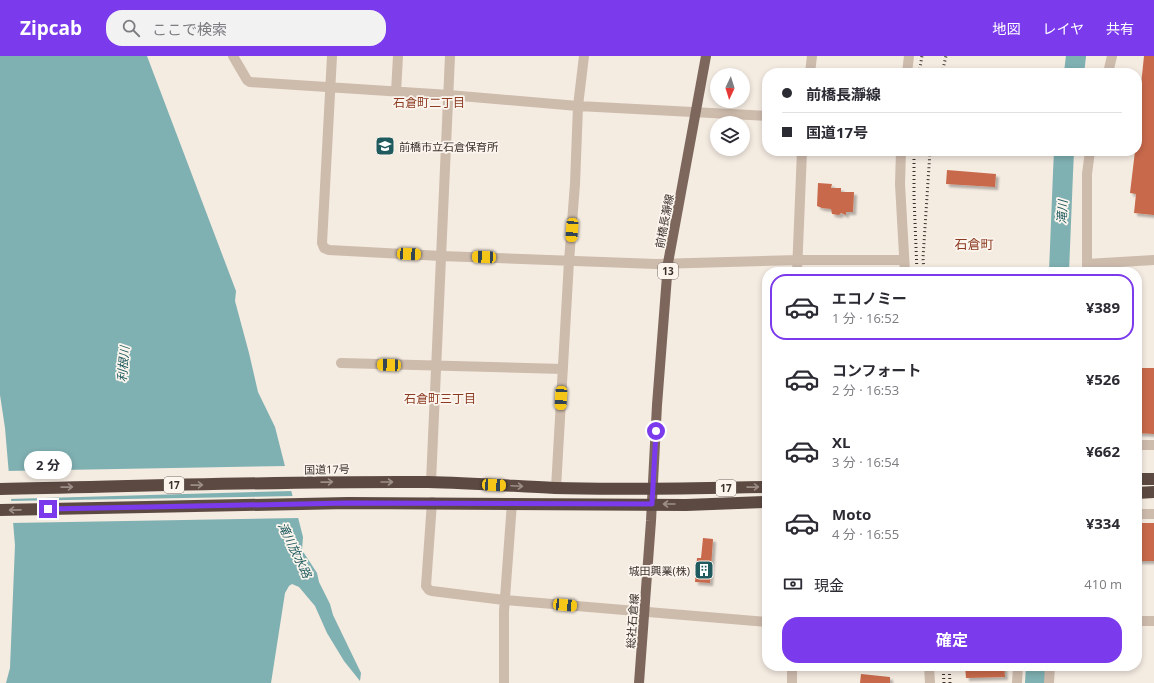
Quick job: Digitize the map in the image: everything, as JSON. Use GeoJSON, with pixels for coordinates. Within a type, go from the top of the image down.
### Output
{"type":"FeatureCollection","features":[{"type":"Feature","properties":{"kind":"highway"},"geometry":{"type":"LineString","coordinates":[[1142,479],[1154,479]]}},
{"type":"Feature","properties":{"kind":"highway","name":"国道17号"},"geometry":{"type":"LineString","coordinates":[[0,489],[348,482],[431,482],[556,488],[654,489]]}},
{"type":"Feature","properties":{"kind":"highway","name":"17"},"geometry":{"type":"LineString","coordinates":[[654,489],[762,487]]}},
{"type":"Feature","properties":{"kind":"highway"},"geometry":{"type":"LineString","coordinates":[[1142,493],[1154,492]]}},
{"type":"Feature","properties":{"kind":"highway","name":"17"},"geometry":{"type":"LineString","coordinates":[[0,510],[432,502],[686,505],[762,502]]}},
{"type":"Feature","properties":{"kind":"main road","name":"前橋長瀞線"},"geometry":{"type":"LineString","coordinates":[[654,489],[657,405],[668,263],[697,112],[706,56]]}},
{"type":"Feature","properties":{"kind":"main road","name":"総社石倉線"},"geometry":{"type":"LineString","coordinates":[[639,683],[654,489]]}},
{"type":"Feature","properties":{"kind":"street"},"geometry":{"type":"LineString","coordinates":[[233,56],[250,82],[449,95],[578,106],[762,116]]}},
{"type":"Feature","properties":{"kind":"street"},"geometry":{"type":"LineString","coordinates":[[332,56],[322,243],[324,248],[329,250],[569,261],[668,263],[797,260],[904,260]]}},
{"type":"Feature","properties":{"kind":"street"},"geometry":{"type":"LineString","coordinates":[[396,92],[398,56]]}},
{"type":"Feature","properties":{"kind":"street"},"geometry":{"type":"LineString","coordinates":[[431,482],[450,56]]}},
{"type":"Feature","properties":{"kind":"street"},"geometry":{"type":"LineString","coordinates":[[556,488],[575,184],[578,106],[584,56]]}},
{"type":"Feature","properties":{"kind":"street"},"geometry":{"type":"LineString","coordinates":[[811,68],[812,56]]}},
{"type":"Feature","properties":{"kind":"street"},"geometry":{"type":"LineString","coordinates":[[908,68],[909,56]]}},
{"type":"Feature","properties":{"kind":"street"},"geometry":{"type":"LineString","coordinates":[[1109,68],[1112,56]]}},
{"type":"Feature","properties":{"kind":"street"},"geometry":{"type":"LineString","coordinates":[[797,267],[802,156]]}},
{"type":"Feature","properties":{"kind":"street"},"geometry":{"type":"LineString","coordinates":[[901,156],[900,184],[904,267]]}},
{"type":"Feature","properties":{"kind":"street"},"geometry":{"type":"LineString","coordinates":[[1087,267],[1087,174],[1089,156]]}},
{"type":"Feature","properties":{"kind":"street"},"geometry":{"type":"LineString","coordinates":[[1095,267],[1154,260]]}},
{"type":"Feature","properties":{"kind":"street"},"geometry":{"type":"LineString","coordinates":[[341,363],[563,369]]}},
{"type":"Feature","properties":{"kind":"street"},"geometry":{"type":"LineString","coordinates":[[1142,445],[1154,444]]}},
{"type":"Feature","properties":{"kind":"street"},"geometry":{"type":"LineString","coordinates":[[432,502],[426,586],[432,591],[504,600],[762,622]]}},
{"type":"Feature","properties":{"kind":"street"},"geometry":{"type":"LineString","coordinates":[[504,683],[504,600],[512,503]]}},
{"type":"Feature","properties":{"kind":"street"},"geometry":{"type":"LineString","coordinates":[[1142,514],[1154,514]]}},
{"type":"Feature","properties":{"kind":"street"},"geometry":{"type":"LineString","coordinates":[[1142,621],[1154,621]]}},
{"type":"Feature","properties":{"kind":"street"},"geometry":{"type":"LineString","coordinates":[[792,671],[792,683]]}},
{"type":"Feature","properties":{"kind":"street"},"geometry":{"type":"LineString","coordinates":[[929,671],[930,683]]}},
{"type":"Feature","properties":{"kind":"street"},"geometry":{"type":"LineString","coordinates":[[1017,683],[1018,671]]}},
{"type":"Feature","properties":{"kind":"street"},"geometry":{"type":"LineString","coordinates":[[1049,683],[1050,671]]}},
{"type":"Feature","properties":{"kind":"water"},"geometry":{"type":"Polygon","coordinates":[[[0,56],[147,56],[236,291],[235,301],[258,392],[275,427],[303,537],[302,550],[317,573],[319,582],[330,604],[333,615],[361,673],[360,681],[344,661],[327,633],[315,606],[299,587],[292,584],[285,593],[271,683],[6,683],[10,668],[15,545],[5,428],[0,395],[0,56]]]}},
{"type":"Feature","properties":{"kind":"pier"},"geometry":{"type":"Polygon","coordinates":[[[287,466],[293,491],[9,499],[6,471],[287,466]]]}},
{"type":"Feature","properties":{"kind":"pier"},"geometry":{"type":"Polygon","coordinates":[[[294,496],[300,518],[11,523],[9,501],[294,496]]]}},
{"type":"Feature","properties":{"kind":"building"},"geometry":{"type":"Polygon","coordinates":[[[1144,56],[1154,56],[1154,215],[1134,213],[1136,194],[1130,193],[1134,156],[1142,156],[1142,75],[1144,56]]]}},
{"type":"Feature","properties":{"kind":"building"},"geometry":{"type":"Polygon","coordinates":[[[947,170],[996,174],[995,187],[946,184],[947,170]]]}},
{"type":"Feature","properties":{"kind":"building"},"geometry":{"type":"Polygon","coordinates":[[[818,183],[832,184],[831,188],[841,188],[841,192],[854,192],[853,212],[846,212],[846,215],[841,213],[839,215],[832,214],[831,209],[817,206],[818,183]]]}},
{"type":"Feature","properties":{"kind":"building"},"geometry":{"type":"Polygon","coordinates":[[[1142,368],[1154,368],[1154,434],[1142,433],[1142,368]]]}},
{"type":"Feature","properties":{"kind":"building"},"geometry":{"type":"Polygon","coordinates":[[[1142,523],[1154,523],[1154,561],[1142,561],[1142,523]]]}},
{"type":"Feature","properties":{"kind":"building","name":"城田興業(株)"},"geometry":{"type":"Polygon","coordinates":[[[703,538],[713,539],[710,583],[695,582],[697,558],[701,558],[703,538]]]}},
{"type":"Feature","properties":{"kind":"building"},"geometry":{"type":"Polygon","coordinates":[[[965,671],[1004,671],[1005,677],[966,678],[965,671]]]}},
{"type":"Feature","properties":{"kind":"building"},"geometry":{"type":"Polygon","coordinates":[[[861,674],[890,677],[890,683],[860,683],[861,674]]]}},
{"type":"Feature","properties":{"kind":"waterway","name":"滝川"},"geometry":{"type":"LineString","coordinates":[[1075,68],[1076,56]]}},
{"type":"Feature","properties":{"kind":"waterway","name":"滝川"},"geometry":{"type":"LineString","coordinates":[[1059,267],[1064,156]]}},
{"type":"Feature","properties":{"kind":"waterway","name":"滝川"},"geometry":{"type":"LineString","coordinates":[[1035,683],[1036,671]]}},
{"type":"Feature","properties":{"kind":"railway"},"geometry":{"type":"LineString","coordinates":[[920,68],[922,56]]}},
{"type":"Feature","properties":{"kind":"railway"},"geometry":{"type":"LineString","coordinates":[[943,68],[946,56]]}},
{"type":"Feature","properties":{"kind":"railway"},"geometry":{"type":"LineString","coordinates":[[914,156],[917,267]]}},
{"type":"Feature","properties":{"kind":"railway"},"geometry":{"type":"LineString","coordinates":[[924,267],[930,156]]}},
{"type":"Feature","properties":{"kind":"railway"},"geometry":{"type":"LineString","coordinates":[[943,671],[944,683]]}},
{"type":"Feature","properties":{"kind":"railway"},"geometry":{"type":"LineString","coordinates":[[949,671],[950,683]]}},
{"type":"Feature","properties":{"kind":"place","name":"前橋市立石倉保育所"},"geometry":{"type":"Point","coordinates":[385,146]}},
{"type":"Feature","properties":{"kind":"place","name":"城田興業(株)"},"geometry":{"type":"Point","coordinates":[704,570]}},
{"type":"Feature","properties":{"kind":"district","name":"石倉町二丁目"},"geometry":{"type":"Point","coordinates":[429,102]}},
{"type":"Feature","properties":{"kind":"district","name":"石倉町"},"geometry":{"type":"Point","coordinates":[974,244]}},
{"type":"Feature","properties":{"kind":"district","name":"石倉町三丁目"},"geometry":{"type":"Point","coordinates":[440,398]}},
{"type":"Feature","properties":{"kind":"route"},"geometry":{"type":"LineString","coordinates":[[48,509],[432,502],[652,504],[656,431]]}},
{"type":"Feature","properties":{"kind":"water label","name":"利根川"},"geometry":{"type":"Point","coordinates":[123,364]}},
{"type":"Feature","properties":{"kind":"water label","name":"滝川放水路"},"geometry":{"type":"Point","coordinates":[295,550]}}]}
